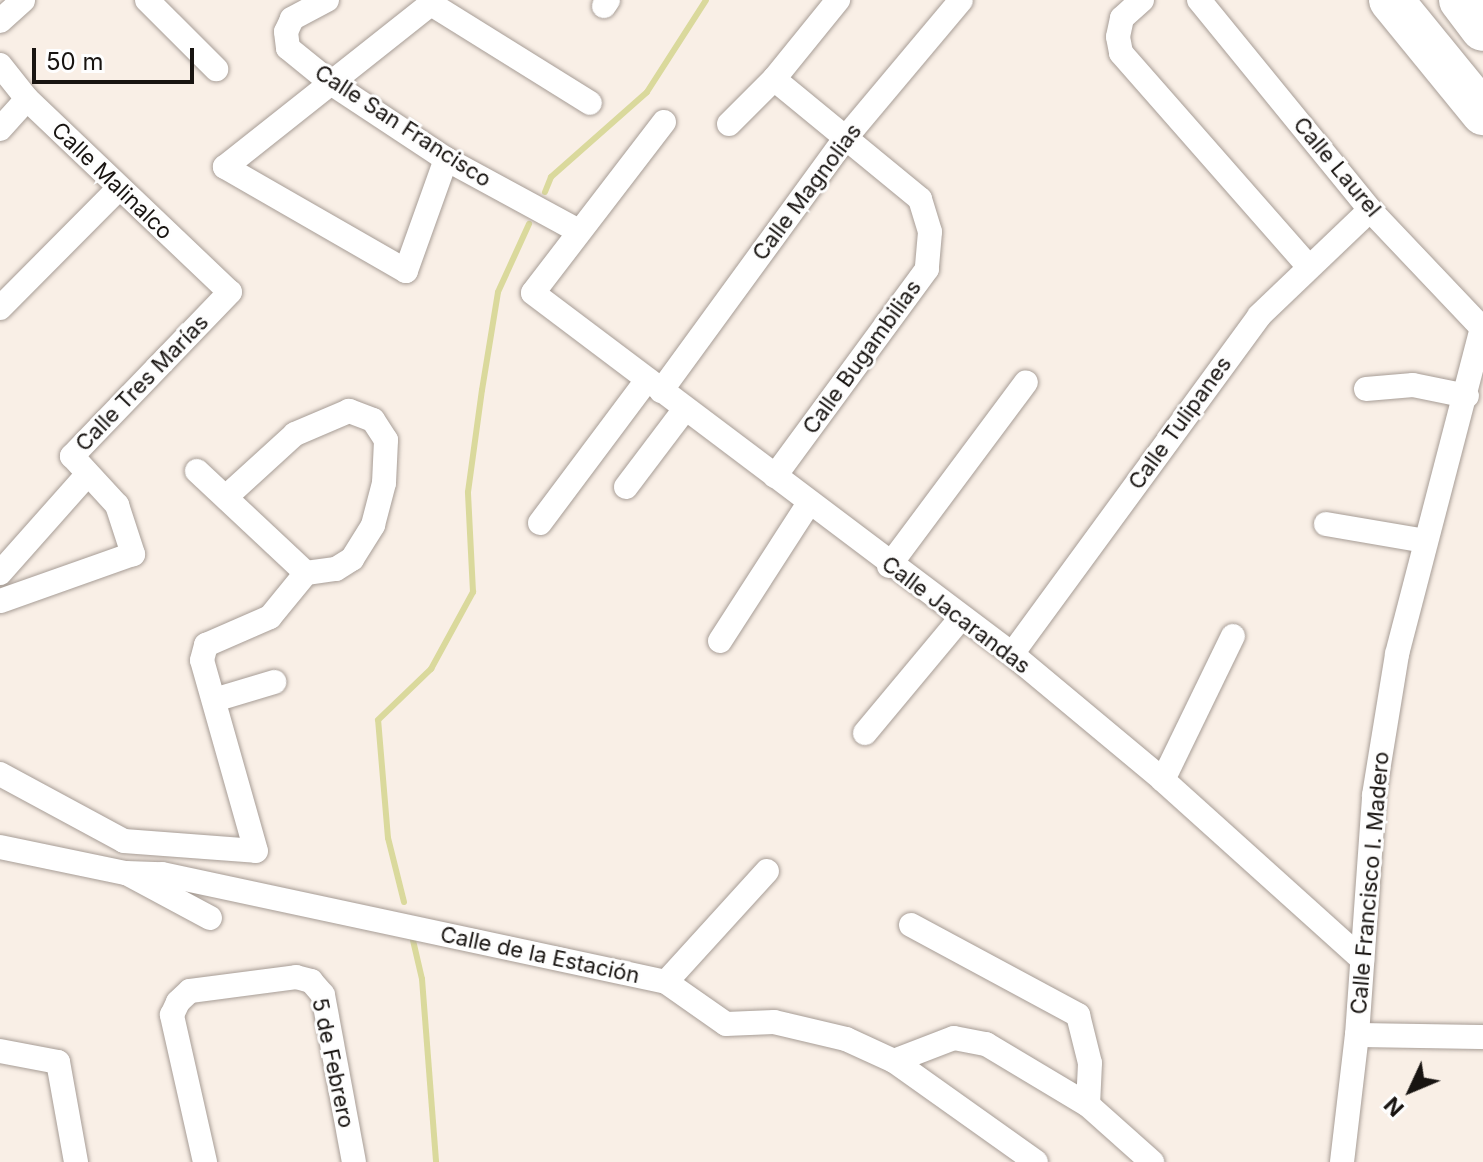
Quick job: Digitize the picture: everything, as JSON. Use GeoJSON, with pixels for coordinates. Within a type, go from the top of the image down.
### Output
{"type":"FeatureCollection","features":[{"type":"Feature","properties":{"kind":"highway"},"geometry":{"type":"LineString","coordinates":[[1391,0],[1483,113]]}},
{"type":"Feature","properties":{"kind":"highway"},"geometry":{"type":"LineString","coordinates":[[1461,0],[1483,29]]}},
{"type":"Feature","properties":{"kind":"street"},"geometry":{"type":"LineString","coordinates":[[0,21],[23,0]]}},
{"type":"Feature","properties":{"kind":"street"},"geometry":{"type":"LineString","coordinates":[[147,0],[216,69]]}},
{"type":"Feature","properties":{"kind":"street","name":"Calle San Francisco"},"geometry":{"type":"LineString","coordinates":[[327,0],[292,19],[286,32],[288,48],[331,83],[446,159],[577,230]]}},
{"type":"Feature","properties":{"kind":"street"},"geometry":{"type":"LineString","coordinates":[[729,124],[774,79],[838,0]]}},
{"type":"Feature","properties":{"kind":"street","name":"Calle Magnolias"},"geometry":{"type":"LineString","coordinates":[[540,523],[654,385],[847,136],[961,0]]}},
{"type":"Feature","properties":{"kind":"street"},"geometry":{"type":"LineString","coordinates":[[1142,0],[1122,18],[1118,37],[1121,53],[1308,266]]}},
{"type":"Feature","properties":{"kind":"street","name":"Calle Laurel"},"geometry":{"type":"LineString","coordinates":[[1199,0],[1370,210],[1482,327]]}},
{"type":"Feature","properties":{"kind":"street"},"geometry":{"type":"LineString","coordinates":[[446,159],[406,271],[225,167],[431,4],[590,103]]}},
{"type":"Feature","properties":{"kind":"street","name":"Calle Malinalco"},"geometry":{"type":"LineString","coordinates":[[0,65],[27,99],[118,189],[230,292]]}},
{"type":"Feature","properties":{"kind":"street"},"geometry":{"type":"LineString","coordinates":[[774,79],[847,136]]}},
{"type":"Feature","properties":{"kind":"street"},"geometry":{"type":"LineString","coordinates":[[0,129],[27,99]]}},
{"type":"Feature","properties":{"kind":"street"},"geometry":{"type":"LineString","coordinates":[[577,230],[664,122]]}},
{"type":"Feature","properties":{"kind":"street","name":"Calle Bugambilias"},"geometry":{"type":"LineString","coordinates":[[775,476],[927,269],[930,232],[920,199],[847,136]]}},
{"type":"Feature","properties":{"kind":"street"},"geometry":{"type":"LineString","coordinates":[[0,308],[118,189]]}},
{"type":"Feature","properties":{"kind":"street","name":"Calle Tulipanes"},"geometry":{"type":"LineString","coordinates":[[1012,654],[1235,348],[1308,266],[1370,210]]}},
{"type":"Feature","properties":{"kind":"street","name":"Calle Jacarandas"},"geometry":{"type":"LineString","coordinates":[[577,230],[533,293],[889,566],[1012,654],[1163,780],[1362,959]]}},
{"type":"Feature","properties":{"kind":"street","name":"Calle Tres Marías"},"geometry":{"type":"LineString","coordinates":[[0,601],[133,554],[117,505],[72,456],[230,292]]}},
{"type":"Feature","properties":{"kind":"street","name":"Calle Francisco I. Madero"},"geometry":{"type":"LineString","coordinates":[[1342,1162],[1357,1035],[1374,795],[1397,654],[1425,541],[1467,396],[1482,327]]}},
{"type":"Feature","properties":{"kind":"street"},"geometry":{"type":"LineString","coordinates":[[889,566],[1026,382]]}},
{"type":"Feature","properties":{"kind":"street"},"geometry":{"type":"LineString","coordinates":[[1366,389],[1413,385],[1467,396]]}},
{"type":"Feature","properties":{"kind":"street"},"geometry":{"type":"LineString","coordinates":[[626,487],[685,409]]}},
{"type":"Feature","properties":{"kind":"street"},"geometry":{"type":"LineString","coordinates":[[0,774],[124,841],[256,851],[202,660],[206,645],[270,617],[306,573],[336,569],[352,559],[373,525],[384,483],[386,440],[373,420],[349,411],[308,428],[226,497]]}},
{"type":"Feature","properties":{"kind":"street"},"geometry":{"type":"LineString","coordinates":[[197,471],[306,573]]}},
{"type":"Feature","properties":{"kind":"street","name":"Calle Tres Marías"},"geometry":{"type":"LineString","coordinates":[[0,573],[88,474]]}},
{"type":"Feature","properties":{"kind":"street"},"geometry":{"type":"LineString","coordinates":[[720,641],[809,503]]}},
{"type":"Feature","properties":{"kind":"street"},"geometry":{"type":"LineString","coordinates":[[1326,524],[1425,541]]}},
{"type":"Feature","properties":{"kind":"street"},"geometry":{"type":"LineString","coordinates":[[865,733],[960,619]]}},
{"type":"Feature","properties":{"kind":"street"},"geometry":{"type":"LineString","coordinates":[[1163,780],[1233,636]]}},
{"type":"Feature","properties":{"kind":"street"},"geometry":{"type":"LineString","coordinates":[[214,700],[274,682]]}},
{"type":"Feature","properties":{"kind":"street"},"geometry":{"type":"LineString","coordinates":[[87,822],[126,873],[210,918]]}},
{"type":"Feature","properties":{"kind":"street","name":"Calle de la Estación"},"geometry":{"type":"LineString","coordinates":[[0,847],[126,873],[162,874],[666,982],[726,1024],[774,1022],[846,1039],[894,1061],[1036,1162]]}},
{"type":"Feature","properties":{"kind":"street"},"geometry":{"type":"LineString","coordinates":[[666,982],[767,871]]}},
{"type":"Feature","properties":{"kind":"street"},"geometry":{"type":"LineString","coordinates":[[911,925],[1078,1015],[1090,1063],[1088,1105]]}},
{"type":"Feature","properties":{"kind":"street","name":"5 de Febrero"},"geometry":{"type":"LineString","coordinates":[[205,1162],[172,1015],[178,1002],[190,991],[296,977],[311,981],[323,995],[354,1162]]}},
{"type":"Feature","properties":{"kind":"street"},"geometry":{"type":"LineString","coordinates":[[1357,1035],[1483,1037]]}},
{"type":"Feature","properties":{"kind":"street"},"geometry":{"type":"LineString","coordinates":[[894,1061],[954,1038],[986,1044],[1088,1105],[1152,1162]]}},
{"type":"Feature","properties":{"kind":"street"},"geometry":{"type":"LineString","coordinates":[[0,1051],[58,1062],[76,1162]]}},
{"type":"Feature","properties":{"kind":"waterway"},"geometry":{"type":"LineString","coordinates":[[545,192],[551,177],[647,92],[706,0]]}},
{"type":"Feature","properties":{"kind":"waterway"},"geometry":{"type":"LineString","coordinates":[[404,902],[388,838],[378,720],[431,669],[473,592],[468,492],[482,390],[498,292],[529,224]]}},
{"type":"Feature","properties":{"kind":"waterway"},"geometry":{"type":"LineString","coordinates":[[412,936],[422,979],[436,1162]]}}]}
